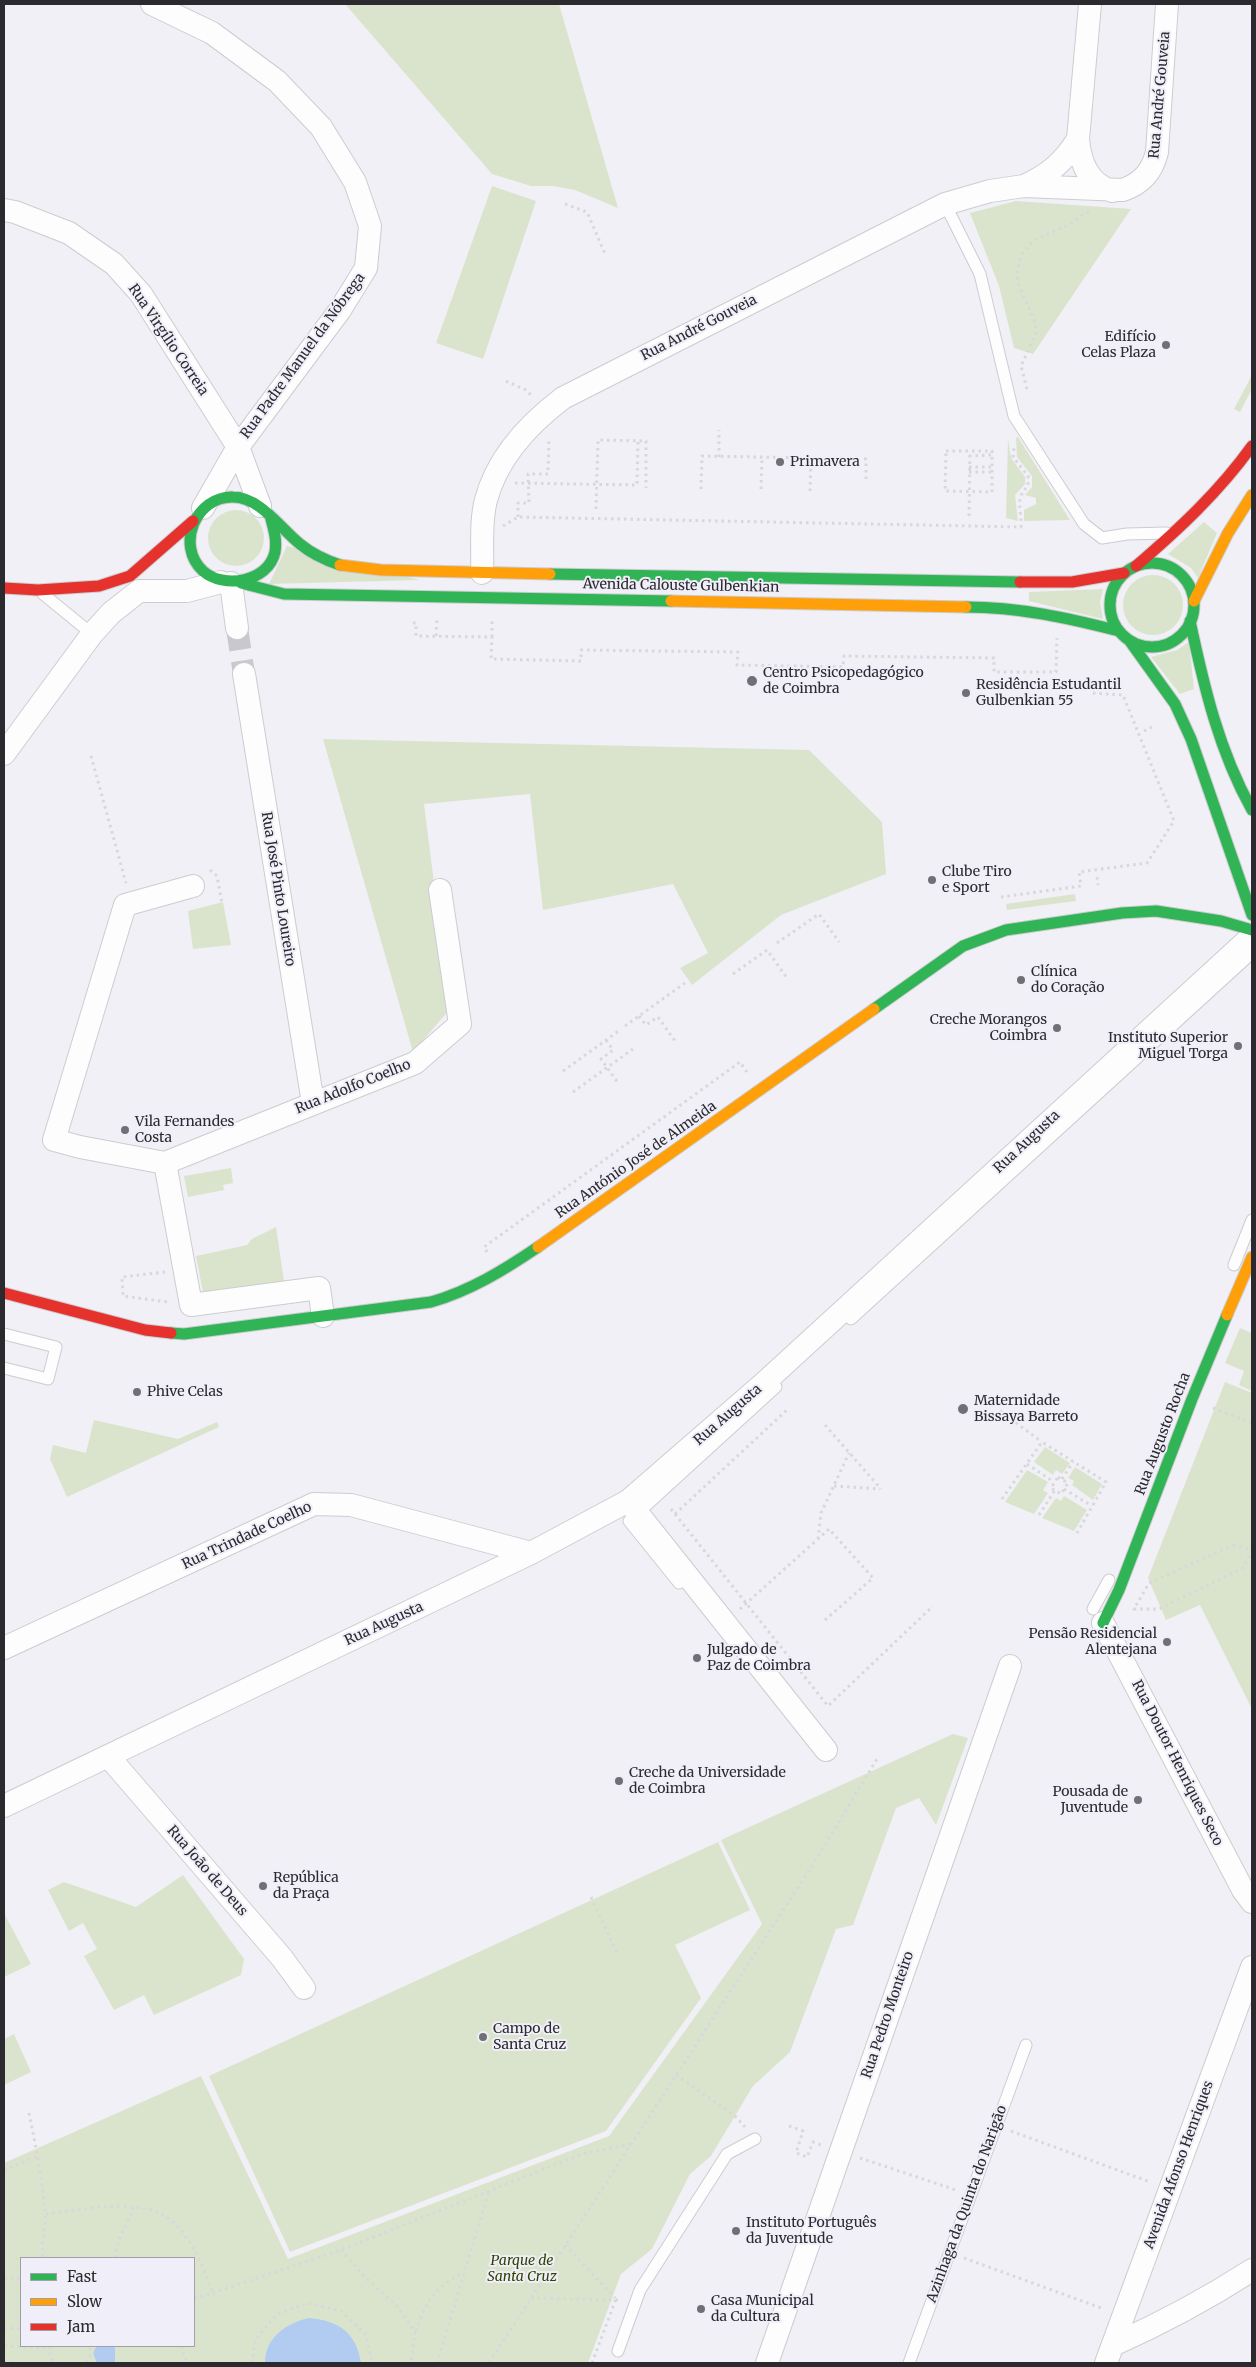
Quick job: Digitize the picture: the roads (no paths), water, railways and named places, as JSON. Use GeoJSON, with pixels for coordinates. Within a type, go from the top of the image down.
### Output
{"type":"FeatureCollection","features":[{"type":"Feature","properties":{"kind":"main road"},"geometry":{"type":"LineString","coordinates":[[1136,566],[1200,511],[1234,472],[1252,446]]}},
{"type":"Feature","properties":{"kind":"main road"},"geometry":{"type":"LineString","coordinates":[[1194,601],[1228,533],[1252,495]]}},
{"type":"Feature","properties":{"kind":"main road"},"geometry":{"type":"LineString","coordinates":[[4,588],[38,590],[135,584],[198,515],[216,500],[231,496],[246,499],[265,512],[276,539],[272,558],[260,574],[231,582],[207,575],[197,564],[190,551],[189,536],[198,515]]}},
{"type":"Feature","properties":{"kind":"main road","name":"Avenida Calouste Gulbenkian"},"geometry":{"type":"LineString","coordinates":[[265,512],[313,554],[355,569],[482,573],[1020,582],[1072,582],[1124,573]]}},
{"type":"Feature","properties":{"kind":"main road","name":"Avenida Calouste Gulbenkian"},"geometry":{"type":"LineString","coordinates":[[1129,640],[1140,645],[1152,647],[1164,645],[1175,640],[1184,632],[1190,621],[1194,601],[1190,588],[1183,577],[1173,569],[1161,564],[1148,563],[1136,566],[1124,573],[1115,583],[1110,595],[1110,608],[1113,620],[1119,631],[1129,640],[1175,704],[1187,730],[1252,914]]}},
{"type":"Feature","properties":{"kind":"main road","name":"Avenida Calouste Gulbenkian"},"geometry":{"type":"LineString","coordinates":[[231,582],[284,594],[993,607],[1057,615],[1119,631]]}},
{"type":"Feature","properties":{"kind":"main road","name":"Avenida Calouste Gulbenkian"},"geometry":{"type":"LineString","coordinates":[[1190,621],[1206,692],[1228,759],[1252,810]]}},
{"type":"Feature","properties":{"kind":"main road","name":"Rua António José de Almeida"},"geometry":{"type":"LineString","coordinates":[[4,1293],[145,1330],[184,1334],[444,1299],[502,1272],[963,946],[1006,930],[1122,912],[1156,911],[1221,921],[1252,930]]}},
{"type":"Feature","properties":{"kind":"main road","name":"Rua Augusto Rocha"},"geometry":{"type":"LineString","coordinates":[[1098,1616],[1119,1590],[1198,1386],[1252,1257]]}},
{"type":"Feature","properties":{"kind":"street","name":"Rua Padre Manuel da Nóbrega"},"geometry":{"type":"LineString","coordinates":[[152,4],[212,33],[277,81],[321,127],[355,182],[370,226],[366,268],[340,310],[238,447],[198,515]]}},
{"type":"Feature","properties":{"kind":"street","name":"Rua André Gouveia"},"geometry":{"type":"LineString","coordinates":[[1090,4],[1078,138],[1079,155],[1084,168],[1102,188],[1113,191]]}},
{"type":"Feature","properties":{"kind":"street","name":"Rua André Gouveia"},"geometry":{"type":"LineString","coordinates":[[482,573],[485,501],[492,483],[504,458],[542,414],[563,398],[945,204],[990,191],[1024,186],[1113,191],[1134,186],[1145,177],[1153,166],[1156,152],[1168,4]]}},
{"type":"Feature","properties":{"kind":"street","name":"Rua André Gouveia"},"geometry":{"type":"LineString","coordinates":[[1024,186],[1040,179],[1055,168],[1068,154],[1078,138]]}},
{"type":"Feature","properties":{"kind":"street","name":"Rua Virgílio Correia"},"geometry":{"type":"LineString","coordinates":[[4,210],[15,212],[69,233],[114,264],[140,294],[238,447],[265,512]]}},
{"type":"Feature","properties":{"kind":"street"},"geometry":{"type":"LineString","coordinates":[[4,754],[92,634],[135,584],[187,591],[231,582],[237,628]]}},
{"type":"Feature","properties":{"kind":"street","name":"Rua José Pinto Loureiro"},"geometry":{"type":"LineString","coordinates":[[244,674],[313,1103]]}},
{"type":"Feature","properties":{"kind":"street"},"geometry":{"type":"LineString","coordinates":[[193,886],[125,905],[54,1140],[80,1147],[166,1163],[191,1304],[319,1288],[323,1316]]}},
{"type":"Feature","properties":{"kind":"street","name":"Rua Adolfo Coelho"},"geometry":{"type":"LineString","coordinates":[[166,1163],[415,1063],[460,1024],[440,890]]}},
{"type":"Feature","properties":{"kind":"street","name":"Rua Augusta"},"geometry":{"type":"LineString","coordinates":[[4,1806],[531,1553],[633,1507],[764,1384],[1252,936]]}},
{"type":"Feature","properties":{"kind":"street","name":"Rua Trindade Coelho"},"geometry":{"type":"LineString","coordinates":[[4,1648],[314,1504],[351,1505],[531,1553]]}},
{"type":"Feature","properties":{"kind":"street"},"geometry":{"type":"LineString","coordinates":[[633,1507],[826,1750]]}},
{"type":"Feature","properties":{"kind":"street","name":"Rua Doutor Henriques Seco"},"geometry":{"type":"LineString","coordinates":[[1098,1616],[1118,1647],[1243,1890],[1252,1902]]}},
{"type":"Feature","properties":{"kind":"street","name":"Rua Pedro Monteiro"},"geometry":{"type":"LineString","coordinates":[[767,2363],[1010,1666]]}},
{"type":"Feature","properties":{"kind":"street","name":"Rua João de Deus"},"geometry":{"type":"LineString","coordinates":[[108,1756],[282,1958],[304,1988]]}},
{"type":"Feature","properties":{"kind":"street","name":"Avenida Afonso Henriques"},"geometry":{"type":"LineString","coordinates":[[1109,2358],[1252,1967]]}},
{"type":"Feature","properties":{"kind":"street"},"geometry":{"type":"LineString","coordinates":[[1109,2358],[1163,2323],[1201,2303],[1252,2270]]}},
{"type":"Feature","properties":{"kind":"lane"},"geometry":{"type":"LineString","coordinates":[[945,204],[980,274],[1014,416],[1084,524],[1102,538],[1127,534],[1175,533]]}},
{"type":"Feature","properties":{"kind":"lane"},"geometry":{"type":"LineString","coordinates":[[38,590],[92,634]]}},
{"type":"Feature","properties":{"kind":"lane"},"geometry":{"type":"LineString","coordinates":[[788,1720],[629,1521],[633,1507],[1252,953]]}},
{"type":"Feature","properties":{"kind":"lane"},"geometry":{"type":"LineString","coordinates":[[1230,1275],[1252,1220]]}},
{"type":"Feature","properties":{"kind":"lane"},"geometry":{"type":"LineString","coordinates":[[1212,1321],[1219,1303]]}},
{"type":"Feature","properties":{"kind":"lane"},"geometry":{"type":"LineString","coordinates":[[4,1334],[56,1347],[48,1379],[4,1368]]}},
{"type":"Feature","properties":{"kind":"lane"},"geometry":{"type":"LineString","coordinates":[[1098,1616],[1113,1569]]}},
{"type":"Feature","properties":{"kind":"lane","name":"Azinhaga da Quinta do Narigão"},"geometry":{"type":"LineString","coordinates":[[909,2363],[1026,2045]]}},
{"type":"Feature","properties":{"kind":"lane"},"geometry":{"type":"LineString","coordinates":[[618,2352],[640,2290],[722,2161],[727,2154],[755,2139]]}},
{"type":"Feature","properties":{"kind":"water"},"geometry":{"type":"Polygon","coordinates":[[[309,2318],[329,2322],[344,2330],[355,2343],[361,2363],[265,2363],[266,2354],[273,2339],[293,2323],[309,2318]]]}},
{"type":"Feature","properties":{"kind":"water"},"geometry":{"type":"Polygon","coordinates":[[[96,2347],[115,2347],[115,2363],[97,2363],[94,2356],[96,2347]]]}},
{"type":"Feature","properties":{"kind":"tunnel"},"geometry":{"type":"LineString","coordinates":[[237,628],[244,674]]}},
{"type":"Feature","properties":{"kind":"place","name":"Edifício Celas Plaza"},"geometry":{"type":"Point","coordinates":[1166,345]}},
{"type":"Feature","properties":{"kind":"place","name":"Primavera"},"geometry":{"type":"Point","coordinates":[780,462]}},
{"type":"Feature","properties":{"kind":"place","name":"Centro Psicopedagógico de Coimbra"},"geometry":{"type":"Point","coordinates":[752,681]}},
{"type":"Feature","properties":{"kind":"place","name":"Residência Estudantil Gulbenkian 55"},"geometry":{"type":"Point","coordinates":[966,693]}},
{"type":"Feature","properties":{"kind":"place","name":"Clube Tiro e Sport"},"geometry":{"type":"Point","coordinates":[932,880]}},
{"type":"Feature","properties":{"kind":"place","name":"Clínica do Coração"},"geometry":{"type":"Point","coordinates":[1021,980]}},
{"type":"Feature","properties":{"kind":"place","name":"Creche Morangos Coimbra"},"geometry":{"type":"Point","coordinates":[1057,1028]}},
{"type":"Feature","properties":{"kind":"place","name":"Instituto Superior Miguel Torga"},"geometry":{"type":"Point","coordinates":[1238,1046]}},
{"type":"Feature","properties":{"kind":"place","name":"Vila Fernandes Costa"},"geometry":{"type":"Point","coordinates":[125,1130]}},
{"type":"Feature","properties":{"kind":"place","name":"Phive Celas"},"geometry":{"type":"Point","coordinates":[137,1392]}},
{"type":"Feature","properties":{"kind":"place","name":"Maternidade Bissaya Barreto"},"geometry":{"type":"Point","coordinates":[963,1409]}},
{"type":"Feature","properties":{"kind":"place","name":"Pensão Residencial Alentejana"},"geometry":{"type":"Point","coordinates":[1167,1642]}},
{"type":"Feature","properties":{"kind":"place","name":"Julgado de Paz de Coimbra"},"geometry":{"type":"Point","coordinates":[697,1658]}},
{"type":"Feature","properties":{"kind":"place","name":"Creche da Universidade de Coimbra"},"geometry":{"type":"Point","coordinates":[619,1781]}},
{"type":"Feature","properties":{"kind":"place","name":"Pousada de Juventude"},"geometry":{"type":"Point","coordinates":[1138,1800]}},
{"type":"Feature","properties":{"kind":"place","name":"República da Praça"},"geometry":{"type":"Point","coordinates":[263,1886]}},
{"type":"Feature","properties":{"kind":"place","name":"Campo de Santa Cruz"},"geometry":{"type":"Point","coordinates":[483,2037]}},
{"type":"Feature","properties":{"kind":"place","name":"Instituto Português da Juventude"},"geometry":{"type":"Point","coordinates":[736,2231]}},
{"type":"Feature","properties":{"kind":"place","name":"Casa Municipal da Cultura"},"geometry":{"type":"Point","coordinates":[701,2309]}},
{"type":"Feature","properties":{"kind":"park label","name":"Parque de Santa Cruz"},"geometry":{"type":"Point","coordinates":[522,2270]}}]}
